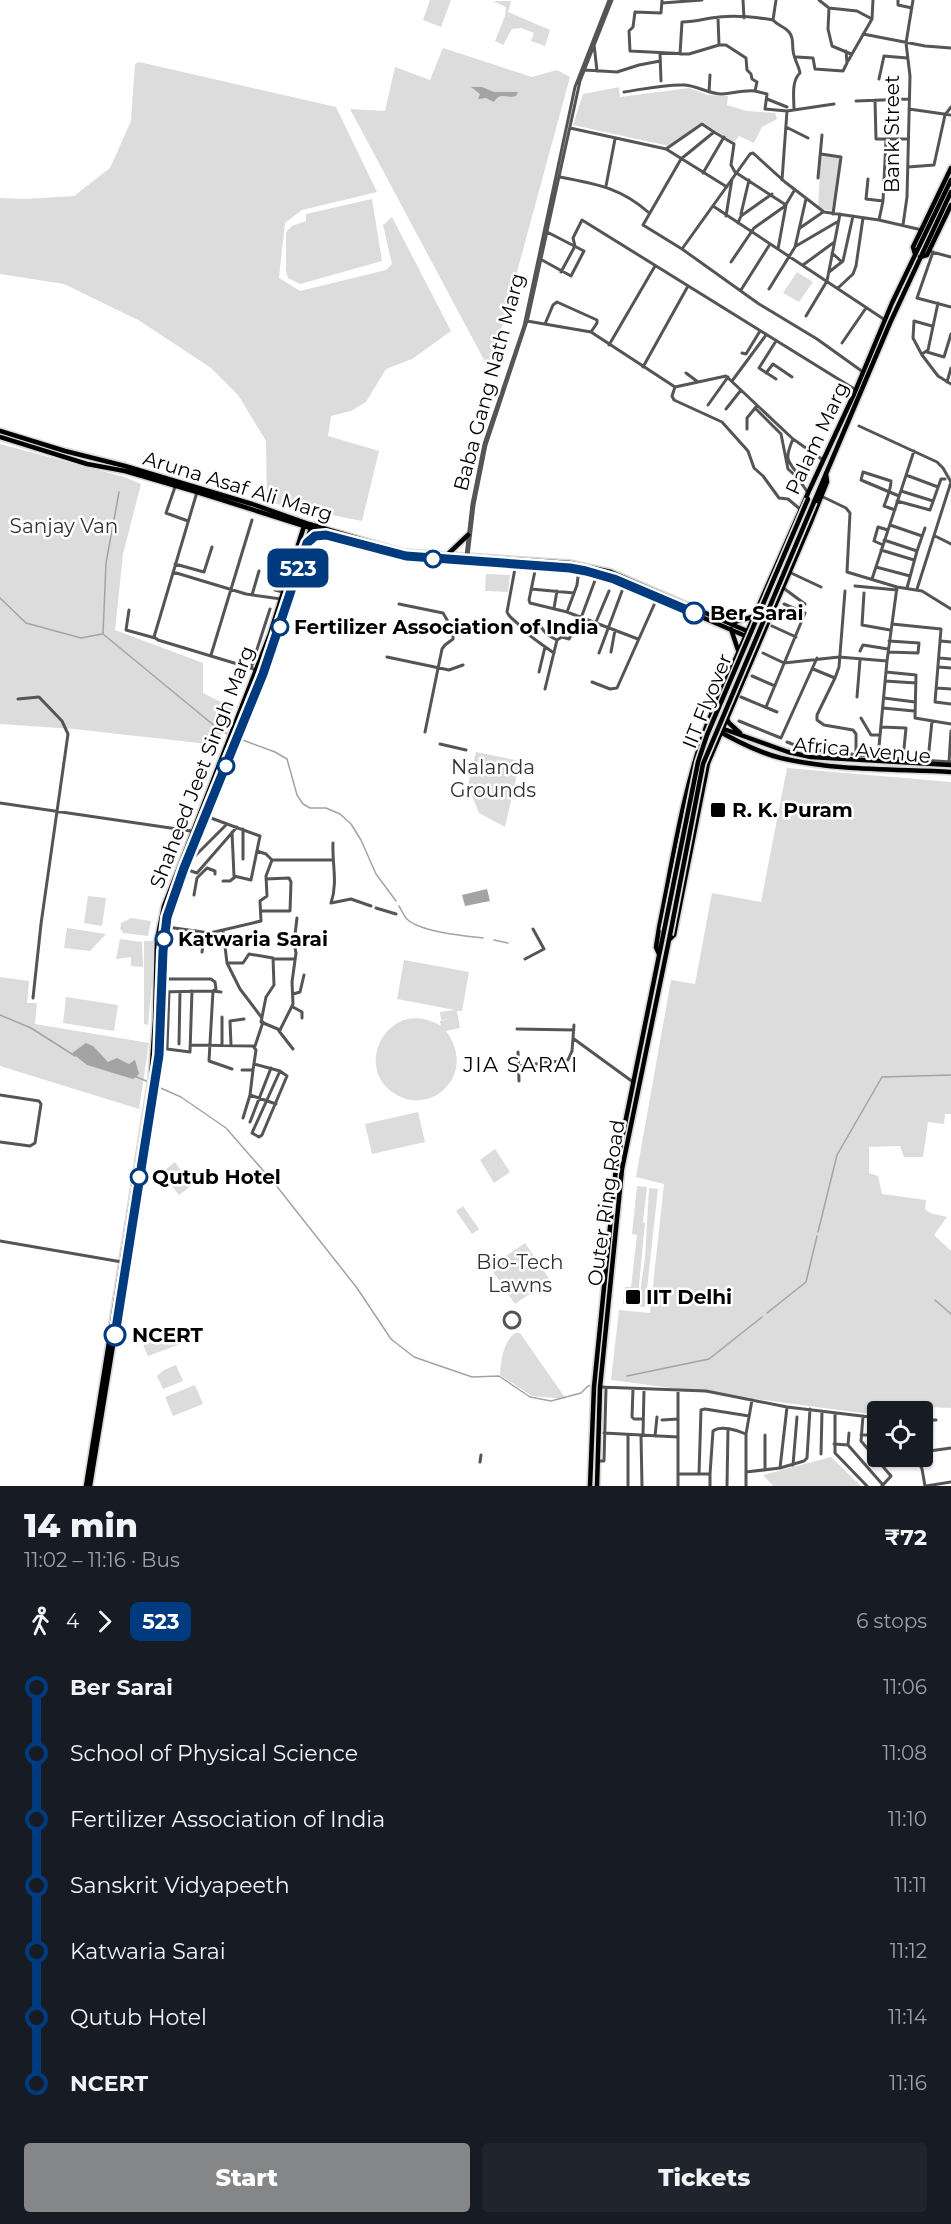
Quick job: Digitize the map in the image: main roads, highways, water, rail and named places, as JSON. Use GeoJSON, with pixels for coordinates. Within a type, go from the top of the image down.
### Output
{"type":"FeatureCollection","features":[{"type":"Feature","properties":{"kind":"main road","name":"Palam Marg"},"geometry":{"type":"LineString","coordinates":[[918,256],[913,247],[925,235],[951,168]]}},
{"type":"Feature","properties":{"kind":"main road"},"geometry":{"type":"LineString","coordinates":[[951,180],[925,235],[918,256],[927,255],[931,251],[951,205]]}},
{"type":"Feature","properties":{"kind":"main road"},"geometry":{"type":"LineString","coordinates":[[925,235],[951,192]]}},
{"type":"Feature","properties":{"kind":"main road","name":"Palam Marg"},"geometry":{"type":"LineString","coordinates":[[820,471],[885,320],[918,256]]}},
{"type":"Feature","properties":{"kind":"main road","name":"Palam Marg"},"geometry":{"type":"LineString","coordinates":[[668,942],[674,935],[700,791],[711,754],[789,572],[826,482],[826,472],[918,256]]}},
{"type":"Feature","properties":{"kind":"main road","name":"Aruna Asaf Ali Marg"},"geometry":{"type":"LineString","coordinates":[[0,431],[304,525],[404,552],[467,558]]}},
{"type":"Feature","properties":{"kind":"main road","name":"Aruna Asaf Ali Marg"},"geometry":{"type":"LineString","coordinates":[[0,437],[87,464],[125,471],[251,507]]}},
{"type":"Feature","properties":{"kind":"main road","name":"IIT Flyover"},"geometry":{"type":"LineString","coordinates":[[659,954],[698,762],[707,735],[820,471]]}},
{"type":"Feature","properties":{"kind":"main road","name":"IIT Flyover"},"geometry":{"type":"LineString","coordinates":[[668,942],[703,764],[826,472]]}},
{"type":"Feature","properties":{"kind":"main road","name":"Palam Marg"},"geometry":{"type":"LineString","coordinates":[[659,954],[656,947],[659,928],[686,790],[698,748],[707,722],[808,496]]}},
{"type":"Feature","properties":{"kind":"main road","name":"Shaheed Jeet Singh Marg"},"geometry":{"type":"LineString","coordinates":[[158,992],[162,979],[163,926],[187,860],[200,814],[281,599],[304,525]]}},
{"type":"Feature","properties":{"kind":"main road","name":"Aruna Asaf Ali Marg"},"geometry":{"type":"LineString","coordinates":[[312,527],[326,535],[406,556],[467,558]]}},
{"type":"Feature","properties":{"kind":"main road","name":"Shaheed Jeet Singh Marg"},"geometry":{"type":"LineString","coordinates":[[88,1486],[161,1024],[158,992],[167,898],[195,833],[206,816],[264,672],[312,527]]}},
{"type":"Feature","properties":{"kind":"main road"},"geometry":{"type":"LineString","coordinates":[[307,543],[315,536],[326,535]]}},
{"type":"Feature","properties":{"kind":"main road"},"geometry":{"type":"LineString","coordinates":[[447,555],[468,535]]}},
{"type":"Feature","properties":{"kind":"main road"},"geometry":{"type":"LineString","coordinates":[[467,558],[570,563],[593,567],[637,582],[658,595],[731,629],[746,633]]}},
{"type":"Feature","properties":{"kind":"main road"},"geometry":{"type":"LineString","coordinates":[[516,561],[536,566],[579,569],[597,573],[728,622],[760,640]]}},
{"type":"Feature","properties":{"kind":"main road"},"geometry":{"type":"LineString","coordinates":[[762,597],[762,602],[767,607],[776,602]]}},
{"type":"Feature","properties":{"kind":"main road"},"geometry":{"type":"LineString","coordinates":[[728,622],[753,617]]}},
{"type":"Feature","properties":{"kind":"main road"},"geometry":{"type":"LineString","coordinates":[[731,629],[736,639],[738,652]]}},
{"type":"Feature","properties":{"kind":"main road"},"geometry":{"type":"LineString","coordinates":[[726,717],[743,736]]}},
{"type":"Feature","properties":{"kind":"main road","name":"Africa Avenue"},"geometry":{"type":"LineString","coordinates":[[707,722],[738,742],[779,758],[808,764],[951,772]]}},
{"type":"Feature","properties":{"kind":"main road","name":"Africa Avenue"},"geometry":{"type":"LineString","coordinates":[[720,732],[743,736],[788,752],[811,757],[950,763]]}},
{"type":"Feature","properties":{"kind":"main road"},"geometry":{"type":"LineString","coordinates":[[698,748],[707,748],[711,754]]}},
{"type":"Feature","properties":{"kind":"main road","name":"Outer Ring Road"},"geometry":{"type":"LineString","coordinates":[[598,1486],[597,1461],[622,1169],[668,942]]}},
{"type":"Feature","properties":{"kind":"main road","name":"Outer Ring Road"},"geometry":{"type":"LineString","coordinates":[[589,1486],[594,1387],[616,1173],[659,954]]}},
{"type":"Feature","properties":{"kind":"waterway"},"geometry":{"type":"LineString","coordinates":[[119,492],[106,563],[103,634],[222,732],[229,734]]}},
{"type":"Feature","properties":{"kind":"waterway"},"geometry":{"type":"LineString","coordinates":[[0,598],[26,623],[81,638],[102,634]]}},
{"type":"Feature","properties":{"kind":"waterway"},"geometry":{"type":"LineString","coordinates":[[240,739],[287,759],[297,795],[303,804],[310,808],[326,808],[340,814],[351,824],[376,874],[396,901]]}},
{"type":"Feature","properties":{"kind":"waterway"},"geometry":{"type":"LineString","coordinates":[[399,906],[407,919],[422,927],[443,933],[483,938]]}},
{"type":"Feature","properties":{"kind":"waterway"},"geometry":{"type":"LineString","coordinates":[[494,940],[508,943]]}},
{"type":"Feature","properties":{"kind":"waterway"},"geometry":{"type":"LineString","coordinates":[[0,1015],[31,1028],[75,1056]]}},
{"type":"Feature","properties":{"kind":"waterway"},"geometry":{"type":"LineString","coordinates":[[818,1232],[837,1155],[882,1077],[951,1075]]}},
{"type":"Feature","properties":{"kind":"waterway"},"geometry":{"type":"LineString","coordinates":[[134,1076],[149,1082]]}},
{"type":"Feature","properties":{"kind":"waterway"},"geometry":{"type":"LineString","coordinates":[[156,1086],[181,1097],[226,1128],[275,1184],[357,1288],[391,1339],[414,1357],[472,1377],[499,1376],[530,1397],[551,1401],[581,1393],[592,1385]]}},
{"type":"Feature","properties":{"kind":"waterway"},"geometry":{"type":"LineString","coordinates":[[767,1313],[806,1282],[817,1236]]}},
{"type":"Feature","properties":{"kind":"waterway"},"geometry":{"type":"LineString","coordinates":[[935,1300],[951,1314]]}},
{"type":"Feature","properties":{"kind":"waterway"},"geometry":{"type":"LineString","coordinates":[[627,1376],[709,1359],[762,1317]]}},
{"type":"Feature","properties":{"kind":"place","name":"Ber Sarai"},"geometry":{"type":"Point","coordinates":[694,613]}},
{"type":"Feature","properties":{"kind":"place","name":"Fertilizer Association of India"},"geometry":{"type":"Point","coordinates":[280,627]}},
{"type":"Feature","properties":{"kind":"place","name":"R. K. Puram"},"geometry":{"type":"Point","coordinates":[718,810]}},
{"type":"Feature","properties":{"kind":"place","name":"Katwaria Sarai"},"geometry":{"type":"Point","coordinates":[164,939]}},
{"type":"Feature","properties":{"kind":"place","name":"Qutub Hotel"},"geometry":{"type":"Point","coordinates":[139,1177]}},
{"type":"Feature","properties":{"kind":"place","name":"IIT Delhi"},"geometry":{"type":"Point","coordinates":[633,1297]}},
{"type":"Feature","properties":{"kind":"place","name":"NCERT"},"geometry":{"type":"Point","coordinates":[115,1335]}},
{"type":"Feature","properties":{"kind":"district","name":"JIA SARAI"},"geometry":{"type":"Point","coordinates":[521,1064]}},
{"type":"Feature","properties":{"kind":"park label","name":"Sanjay Van"},"geometry":{"type":"Point","coordinates":[64,526]}},
{"type":"Feature","properties":{"kind":"park label","name":"Nalanda Grounds"},"geometry":{"type":"Point","coordinates":[493,778]}},
{"type":"Feature","properties":{"kind":"park label","name":"Bio-Tech Lawns"},"geometry":{"type":"Point","coordinates":[520,1274]}}]}
